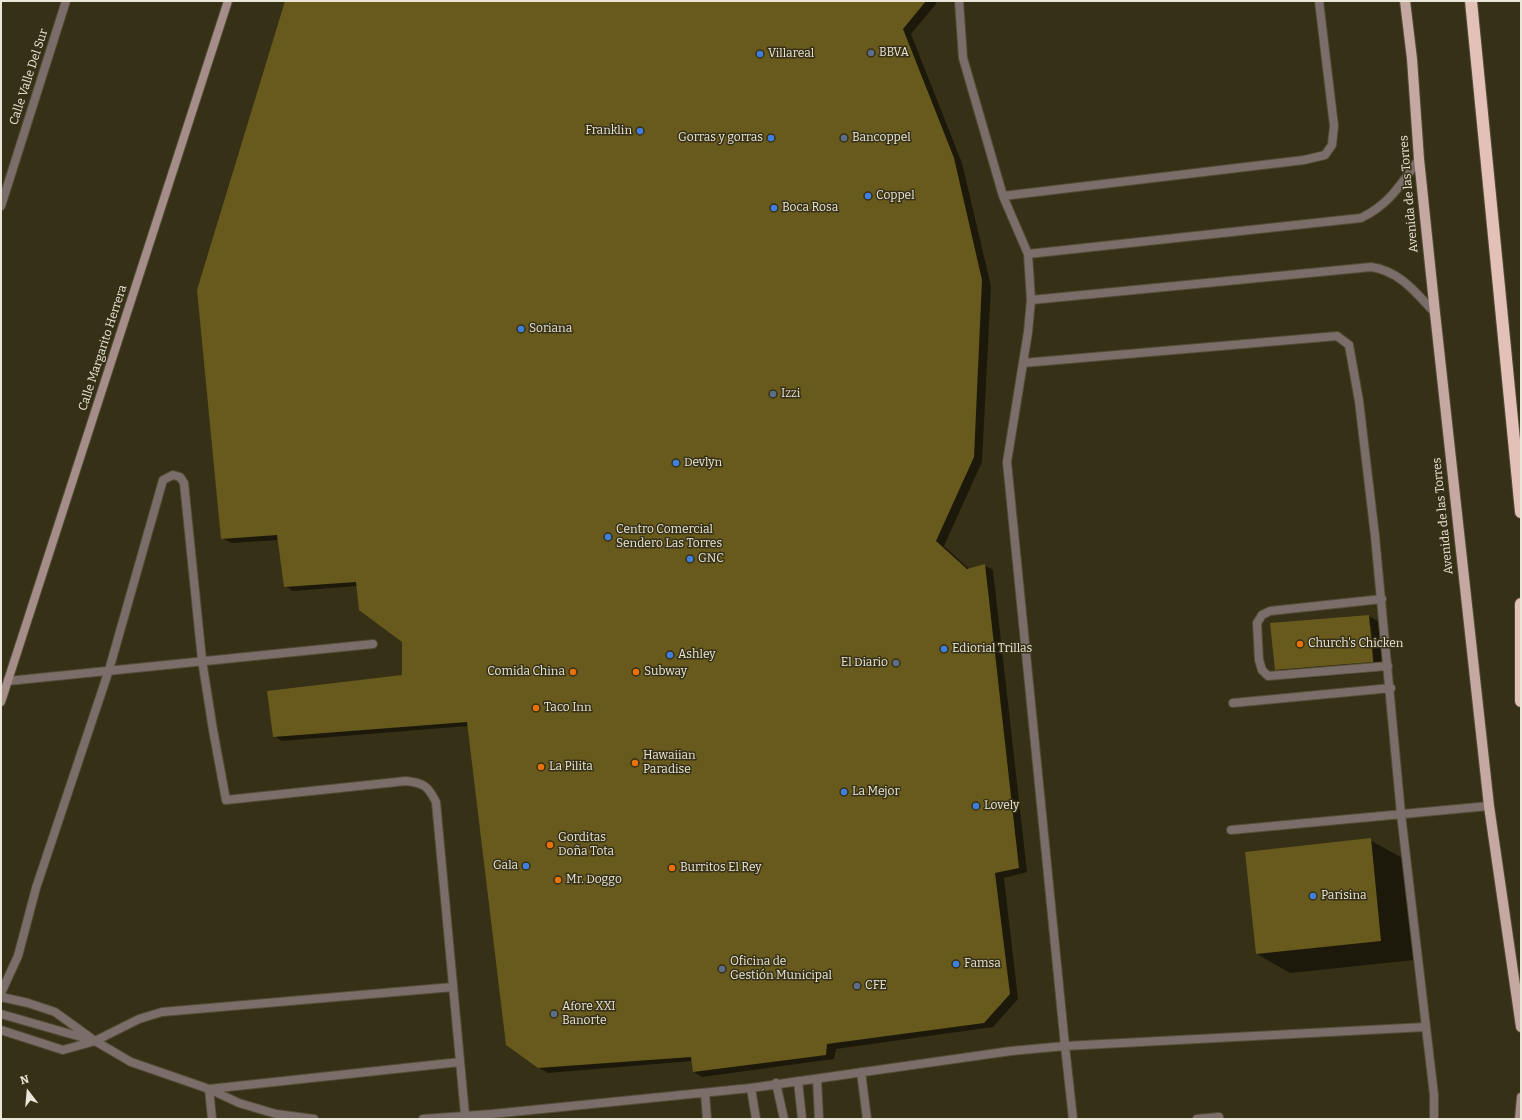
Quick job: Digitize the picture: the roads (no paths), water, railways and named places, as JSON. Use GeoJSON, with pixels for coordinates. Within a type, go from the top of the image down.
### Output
{"type":"FeatureCollection","features":[{"type":"Feature","properties":{"kind":"highway"},"geometry":{"type":"LineString","coordinates":[[1471,1],[1521,512]]}},
{"type":"Feature","properties":{"kind":"highway"},"geometry":{"type":"LineString","coordinates":[[1521,604],[1521,701]]}},
{"type":"Feature","properties":{"kind":"main road","name":"Avenida de las Torres"},"geometry":{"type":"LineString","coordinates":[[1405,1],[1412,59],[1435,313],[1489,806],[1521,1027]]}},
{"type":"Feature","properties":{"kind":"street","name":"Calle Valle Del Sur"},"geometry":{"type":"LineString","coordinates":[[1,206],[66,1]]}},
{"type":"Feature","properties":{"kind":"street","name":"Calle Margarito Herrera"},"geometry":{"type":"LineString","coordinates":[[1,702],[228,1]]}},
{"type":"Feature","properties":{"kind":"street"},"geometry":{"type":"LineString","coordinates":[[959,1],[962,58],[1003,196],[1028,254],[1031,300],[1023,363],[1007,462],[1073,1119]]}},
{"type":"Feature","properties":{"kind":"street"},"geometry":{"type":"LineString","coordinates":[[1003,196],[1304,160],[1325,155],[1332,145],[1334,126],[1319,1]]}},
{"type":"Feature","properties":{"kind":"street"},"geometry":{"type":"LineString","coordinates":[[1028,254],[1361,218],[1375,212],[1386,203],[1420,159]]}},
{"type":"Feature","properties":{"kind":"street"},"geometry":{"type":"LineString","coordinates":[[1031,300],[1371,267],[1383,269],[1405,281],[1435,313]]}},
{"type":"Feature","properties":{"kind":"street"},"geometry":{"type":"LineString","coordinates":[[1023,363],[1337,336],[1349,345],[1359,401],[1382,599],[1401,814],[1434,1095],[1434,1119]]}},
{"type":"Feature","properties":{"kind":"street"},"geometry":{"type":"LineString","coordinates":[[1,993],[18,956],[36,888],[109,670],[163,480],[173,475],[180,476],[184,483],[202,660],[212,730],[226,800],[406,781],[421,782],[430,791],[436,802],[466,1115]]}},
{"type":"Feature","properties":{"kind":"street"},"geometry":{"type":"LineString","coordinates":[[1382,599],[1270,611],[1262,615],[1258,623],[1259,660],[1262,670],[1268,676],[1388,666]]}},
{"type":"Feature","properties":{"kind":"street"},"geometry":{"type":"LineString","coordinates":[[8,681],[202,660],[373,644]]}},
{"type":"Feature","properties":{"kind":"street"},"geometry":{"type":"LineString","coordinates":[[1233,703],[1390,688]]}},
{"type":"Feature","properties":{"kind":"street"},"geometry":{"type":"LineString","coordinates":[[1231,830],[1489,806]]}},
{"type":"Feature","properties":{"kind":"street"},"geometry":{"type":"LineString","coordinates":[[1,1030],[63,1050],[95,1041],[139,1019],[162,1012],[453,987]]}},
{"type":"Feature","properties":{"kind":"street"},"geometry":{"type":"LineString","coordinates":[[1,997],[28,1003],[55,1012],[95,1041],[131,1062],[210,1089],[239,1103],[276,1114],[314,1119]]}},
{"type":"Feature","properties":{"kind":"street"},"geometry":{"type":"LineString","coordinates":[[1,1014],[95,1041]]}},
{"type":"Feature","properties":{"kind":"street"},"geometry":{"type":"LineString","coordinates":[[423,1119],[492,1114],[751,1088],[776,1083],[817,1079],[1011,1051],[1065,1046],[1425,1027]]}},
{"type":"Feature","properties":{"kind":"street"},"geometry":{"type":"LineString","coordinates":[[210,1089],[460,1062]]}},
{"type":"Feature","properties":{"kind":"street"},"geometry":{"type":"LineString","coordinates":[[861,1072],[867,1119]]}},
{"type":"Feature","properties":{"kind":"street"},"geometry":{"type":"LineString","coordinates":[[817,1079],[819,1119]]}},
{"type":"Feature","properties":{"kind":"street"},"geometry":{"type":"LineString","coordinates":[[798,1081],[802,1119]]}},
{"type":"Feature","properties":{"kind":"street"},"geometry":{"type":"LineString","coordinates":[[776,1083],[784,1119]]}},
{"type":"Feature","properties":{"kind":"street"},"geometry":{"type":"LineString","coordinates":[[751,1088],[756,1119]]}},
{"type":"Feature","properties":{"kind":"street"},"geometry":{"type":"LineString","coordinates":[[210,1089],[212,1119]]}},
{"type":"Feature","properties":{"kind":"street"},"geometry":{"type":"LineString","coordinates":[[705,1093],[707,1119]]}},
{"type":"Feature","properties":{"kind":"street"},"geometry":{"type":"LineString","coordinates":[[1519,1119],[1521,1097]]}},
{"type":"Feature","properties":{"kind":"street"},"geometry":{"type":"LineString","coordinates":[[1197,1119],[1219,1118]]}},
{"type":"Feature","properties":{"kind":"place","name":"BBVA"},"geometry":{"type":"Point","coordinates":[871,53]}},
{"type":"Feature","properties":{"kind":"place","name":"Villareal"},"geometry":{"type":"Point","coordinates":[760,54]}},
{"type":"Feature","properties":{"kind":"place","name":"Franklin"},"geometry":{"type":"Point","coordinates":[640,131]}},
{"type":"Feature","properties":{"kind":"place","name":"Gorras y gorras"},"geometry":{"type":"Point","coordinates":[771,138]}},
{"type":"Feature","properties":{"kind":"place","name":"Bancoppel"},"geometry":{"type":"Point","coordinates":[844,138]}},
{"type":"Feature","properties":{"kind":"place","name":"Coppel"},"geometry":{"type":"Point","coordinates":[868,196]}},
{"type":"Feature","properties":{"kind":"place","name":"Boca Rosa"},"geometry":{"type":"Point","coordinates":[774,208]}},
{"type":"Feature","properties":{"kind":"place","name":"Soriana"},"geometry":{"type":"Point","coordinates":[521,329]}},
{"type":"Feature","properties":{"kind":"place","name":"Izzi"},"geometry":{"type":"Point","coordinates":[773,394]}},
{"type":"Feature","properties":{"kind":"place","name":"Devlyn"},"geometry":{"type":"Point","coordinates":[676,463]}},
{"type":"Feature","properties":{"kind":"place","name":"Centro Comercial Sendero Las Torres"},"geometry":{"type":"Point","coordinates":[608,537]}},
{"type":"Feature","properties":{"kind":"place","name":"GNC"},"geometry":{"type":"Point","coordinates":[690,559]}},
{"type":"Feature","properties":{"kind":"place","name":"Church's Chicken"},"geometry":{"type":"Point","coordinates":[1300,644]}},
{"type":"Feature","properties":{"kind":"place","name":"Ediorial Trillas"},"geometry":{"type":"Point","coordinates":[944,649]}},
{"type":"Feature","properties":{"kind":"place","name":"Ashley"},"geometry":{"type":"Point","coordinates":[670,655]}},
{"type":"Feature","properties":{"kind":"place","name":"El Diario"},"geometry":{"type":"Point","coordinates":[896,663]}},
{"type":"Feature","properties":{"kind":"place","name":"Comida China"},"geometry":{"type":"Point","coordinates":[573,672]}},
{"type":"Feature","properties":{"kind":"place","name":"Subway"},"geometry":{"type":"Point","coordinates":[636,672]}},
{"type":"Feature","properties":{"kind":"place","name":"Taco Inn"},"geometry":{"type":"Point","coordinates":[536,708]}},
{"type":"Feature","properties":{"kind":"place","name":"Hawaiian Paradise"},"geometry":{"type":"Point","coordinates":[635,763]}},
{"type":"Feature","properties":{"kind":"place","name":"La Pilita"},"geometry":{"type":"Point","coordinates":[541,767]}},
{"type":"Feature","properties":{"kind":"place","name":"La Mejor"},"geometry":{"type":"Point","coordinates":[844,792]}},
{"type":"Feature","properties":{"kind":"place","name":"Lovely"},"geometry":{"type":"Point","coordinates":[976,806]}},
{"type":"Feature","properties":{"kind":"place","name":"Gorditas Doña Tota"},"geometry":{"type":"Point","coordinates":[550,845]}},
{"type":"Feature","properties":{"kind":"place","name":"Gala"},"geometry":{"type":"Point","coordinates":[526,866]}},
{"type":"Feature","properties":{"kind":"place","name":"Burritos El Rey"},"geometry":{"type":"Point","coordinates":[672,868]}},
{"type":"Feature","properties":{"kind":"place","name":"Mr. Doggo"},"geometry":{"type":"Point","coordinates":[558,880]}},
{"type":"Feature","properties":{"kind":"place","name":"Parisina"},"geometry":{"type":"Point","coordinates":[1313,896]}},
{"type":"Feature","properties":{"kind":"place","name":"Famsa"},"geometry":{"type":"Point","coordinates":[956,964]}},
{"type":"Feature","properties":{"kind":"place","name":"Oficina de Gestión Municipal"},"geometry":{"type":"Point","coordinates":[722,969]}},
{"type":"Feature","properties":{"kind":"place","name":"CFE"},"geometry":{"type":"Point","coordinates":[857,986]}},
{"type":"Feature","properties":{"kind":"place","name":"Afore XXI Banorte"},"geometry":{"type":"Point","coordinates":[554,1014]}}]}
